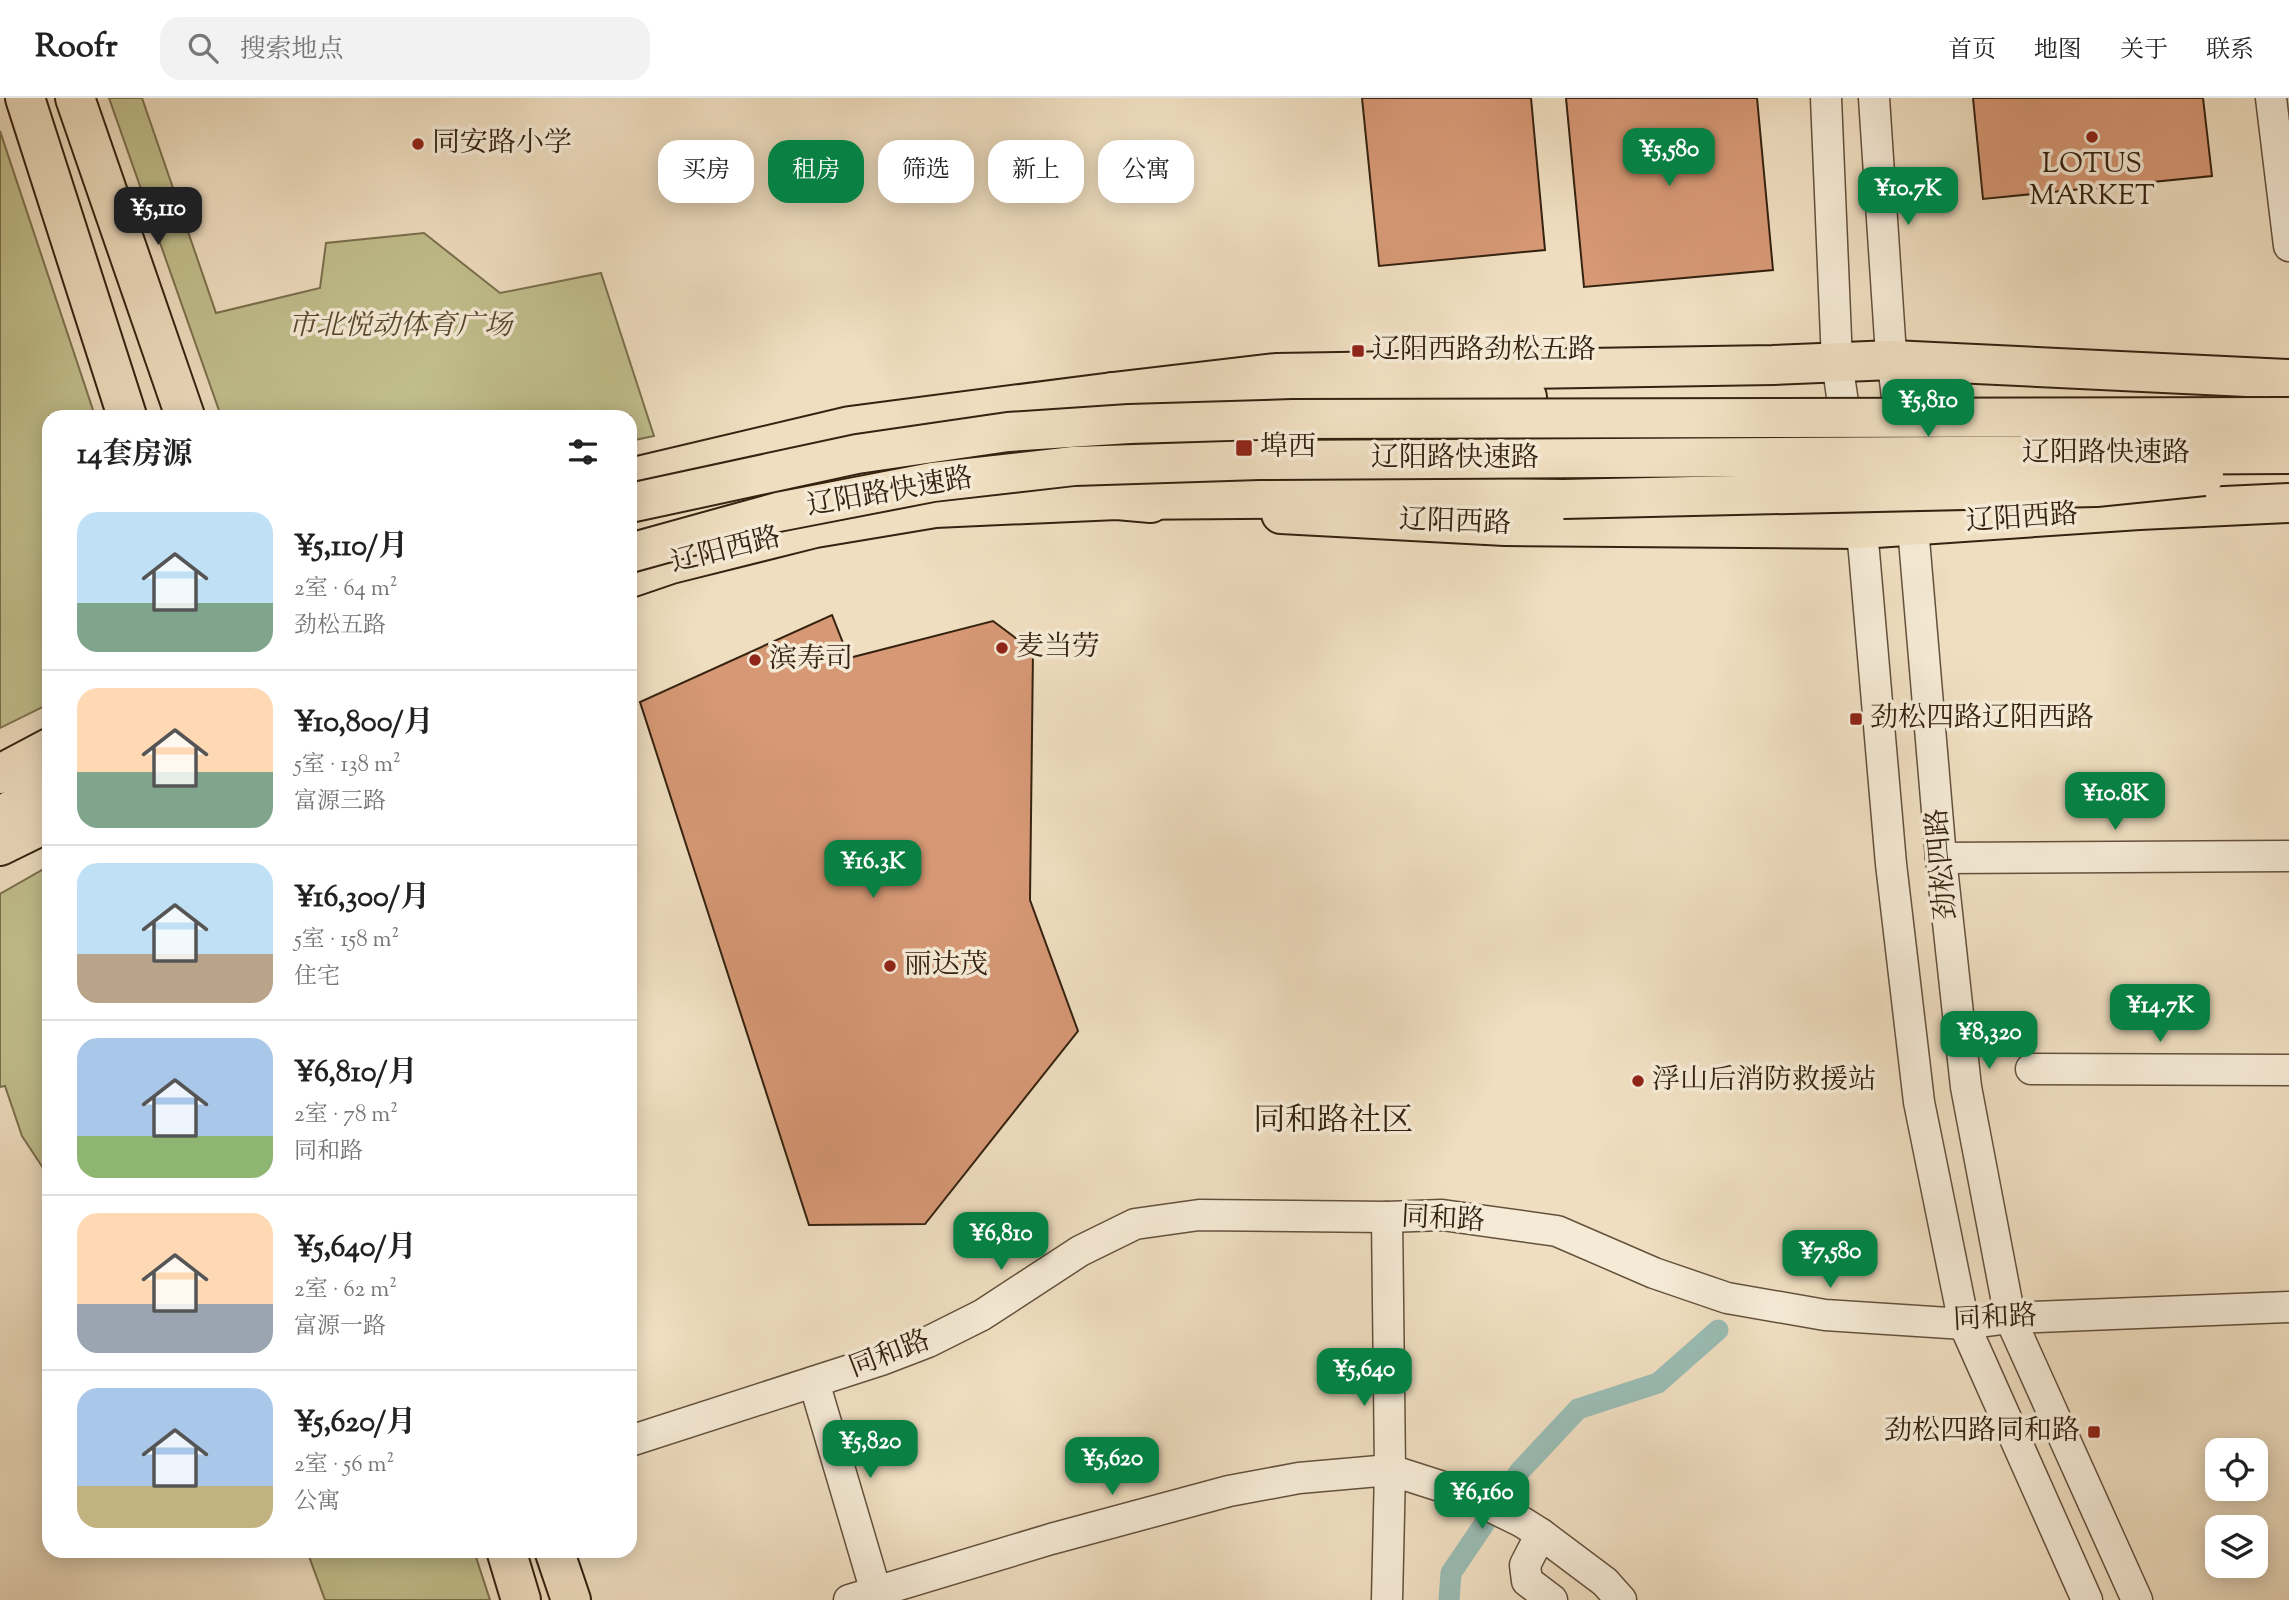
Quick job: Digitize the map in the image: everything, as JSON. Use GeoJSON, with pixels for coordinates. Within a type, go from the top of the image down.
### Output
{"type":"FeatureCollection","features":[{"type":"Feature","properties":{"kind":"main road"},"geometry":{"type":"LineString","coordinates":[[25,98],[125,410]]}},
{"type":"Feature","properties":{"kind":"main road"},"geometry":{"type":"LineString","coordinates":[[75,98],[183,410]]}},
{"type":"Feature","properties":{"kind":"main road"},"geometry":{"type":"LineString","coordinates":[[637,476],[850,426],[1276,373],[1892,360],[2289,379]]}},
{"type":"Feature","properties":{"kind":"main road"},"geometry":{"type":"LineString","coordinates":[[1113,392],[1424,400],[1736,393],[2248,392],[2289,397]]}},
{"type":"Feature","properties":{"kind":"main road","name":"辽阳路快速路"},"geometry":{"type":"LineString","coordinates":[[637,501],[857,454],[1008,432],[1129,424],[1321,419],[2289,417]]}},
{"type":"Feature","properties":{"kind":"main road","name":"辽阳路快速路"},"geometry":{"type":"LineString","coordinates":[[637,551],[778,512],[933,482],[1074,466],[1286,460],[2289,454]]}},
{"type":"Feature","properties":{"kind":"main road"},"geometry":{"type":"LineString","coordinates":[[1117,500],[1466,497],[1563,499],[2096,487],[2289,467]]}},
{"type":"Feature","properties":{"kind":"main road","name":"辽阳西路"},"geometry":{"type":"LineString","coordinates":[[637,576],[671,564],[815,528],[935,508],[1117,500],[1296,516],[1491,525],[1861,529],[2289,503]]}},
{"type":"Feature","properties":{"kind":"main road"},"geometry":{"type":"LineString","coordinates":[[0,756],[42,734]]}},
{"type":"Feature","properties":{"kind":"main road"},"geometry":{"type":"LineString","coordinates":[[0,774],[42,752]]}},
{"type":"Feature","properties":{"kind":"main road"},"geometry":{"type":"LineString","coordinates":[[0,816],[42,794]]}},
{"type":"Feature","properties":{"kind":"main road"},"geometry":{"type":"LineString","coordinates":[[0,846],[42,825]]}},
{"type":"Feature","properties":{"kind":"main road"},"geometry":{"type":"LineString","coordinates":[[508,1558],[521,1600]]}},
{"type":"Feature","properties":{"kind":"main road"},"geometry":{"type":"LineString","coordinates":[[557,1558],[571,1600]]}},
{"type":"Feature","properties":{"kind":"street","name":"劲松四路"},"geometry":{"type":"LineString","coordinates":[[1826,98],[1837,362],[1861,529],[1891,864],[1920,1102],[1964,1324],[2087,1600]]}},
{"type":"Feature","properties":{"kind":"street","name":"劲松四路"},"geometry":{"type":"LineString","coordinates":[[1874,98],[1892,360],[1914,525],[1941,858],[1966,1087],[2010,1318],[2137,1600]]}},
{"type":"Feature","properties":{"kind":"street"},"geometry":{"type":"LineString","coordinates":[[2271,98],[2289,246]]}},
{"type":"Feature","properties":{"kind":"street"},"geometry":{"type":"LineString","coordinates":[[1941,858],[2289,856]]}},
{"type":"Feature","properties":{"kind":"street"},"geometry":{"type":"LineString","coordinates":[[2031,1069],[2289,1070]]}},
{"type":"Feature","properties":{"kind":"street","name":"同和路"},"geometry":{"type":"LineString","coordinates":[[637,1439],[928,1342],[982,1315],[1080,1251],[1135,1224],[1199,1215],[1442,1215],[1557,1231],[1654,1273],[1727,1298],[1825,1315],[1964,1324],[2010,1318],[2289,1307]]}},
{"type":"Feature","properties":{"kind":"street"},"geometry":{"type":"LineString","coordinates":[[1387,1217],[1390,1470],[1387,1600]]}},
{"type":"Feature","properties":{"kind":"street"},"geometry":{"type":"LineString","coordinates":[[814,1382],[863,1596],[1051,1539],[1229,1491],[1299,1478],[1390,1470],[1465,1494],[1531,1528],[1605,1583],[1621,1600]]}},
{"type":"Feature","properties":{"kind":"street"},"geometry":{"type":"LineString","coordinates":[[1531,1528],[1525,1565],[1527,1581],[1552,1600]]}},
{"type":"Feature","properties":{"kind":"green space","name":"市北悦动体育广场"},"geometry":{"type":"Polygon","coordinates":[[[109,98],[142,98],[216,313],[320,288],[326,243],[424,233],[500,293],[601,273],[654,436],[637,440],[637,410],[219,410],[109,98]]]}},
{"type":"Feature","properties":{"kind":"green space"},"geometry":{"type":"Polygon","coordinates":[[[0,131],[93,410],[42,410],[42,707],[0,728],[0,131]]]}},
{"type":"Feature","properties":{"kind":"green space"},"geometry":{"type":"Polygon","coordinates":[[[42,870],[42,1166],[22,1136],[5,1086],[0,1087],[0,894],[42,870]]]}},
{"type":"Feature","properties":{"kind":"green space"},"geometry":{"type":"Polygon","coordinates":[[[310,1558],[476,1558],[490,1600],[325,1600],[310,1558]]]}},
{"type":"Feature","properties":{"kind":"building"},"geometry":{"type":"Polygon","coordinates":[[[1362,98],[1531,98],[1545,250],[1379,266],[1362,98]]]}},
{"type":"Feature","properties":{"kind":"building"},"geometry":{"type":"Polygon","coordinates":[[[1566,98],[1757,98],[1773,270],[1584,287],[1566,98]]]}},
{"type":"Feature","properties":{"kind":"building","name":"LOTUS MARKET"},"geometry":{"type":"Polygon","coordinates":[[[1973,98],[2203,98],[2212,176],[1983,199],[1973,98]]]}},
{"type":"Feature","properties":{"kind":"building","name":"丽达茂"},"geometry":{"type":"Polygon","coordinates":[[[832,615],[849,658],[993,621],[1033,651],[1030,900],[1078,1031],[925,1224],[809,1225],[640,702],[832,615]]]}},
{"type":"Feature","properties":{"kind":"waterway"},"geometry":{"type":"LineString","coordinates":[[1449,1600],[1451,1573],[1520,1471],[1578,1409],[1658,1383],[1718,1330]]}},
{"type":"Feature","properties":{"kind":"place","name":"LOTUS MARKET"},"geometry":{"type":"Point","coordinates":[2092,137]}},
{"type":"Feature","properties":{"kind":"place","name":"同安路小学"},"geometry":{"type":"Point","coordinates":[418,144]}},
{"type":"Feature","properties":{"kind":"place","name":"辽阳西路劲松五路"},"geometry":{"type":"Point","coordinates":[1358,351]}},
{"type":"Feature","properties":{"kind":"place","name":"埠西"},"geometry":{"type":"Point","coordinates":[1244,448]}},
{"type":"Feature","properties":{"kind":"place","name":"麦当劳"},"geometry":{"type":"Point","coordinates":[1002,648]}},
{"type":"Feature","properties":{"kind":"place","name":"滨寿司"},"geometry":{"type":"Point","coordinates":[755,660]}},
{"type":"Feature","properties":{"kind":"place","name":"劲松四路辽阳西路"},"geometry":{"type":"Point","coordinates":[1856,719]}},
{"type":"Feature","properties":{"kind":"place","name":"丽达茂"},"geometry":{"type":"Point","coordinates":[890,966]}},
{"type":"Feature","properties":{"kind":"place","name":"浮山后消防救援站"},"geometry":{"type":"Point","coordinates":[1638,1081]}},
{"type":"Feature","properties":{"kind":"place","name":"劲松四路同和路"},"geometry":{"type":"Point","coordinates":[2094,1432]}},
{"type":"Feature","properties":{"kind":"district","name":"同和路社区"},"geometry":{"type":"Point","coordinates":[1333,1122]}}]}
